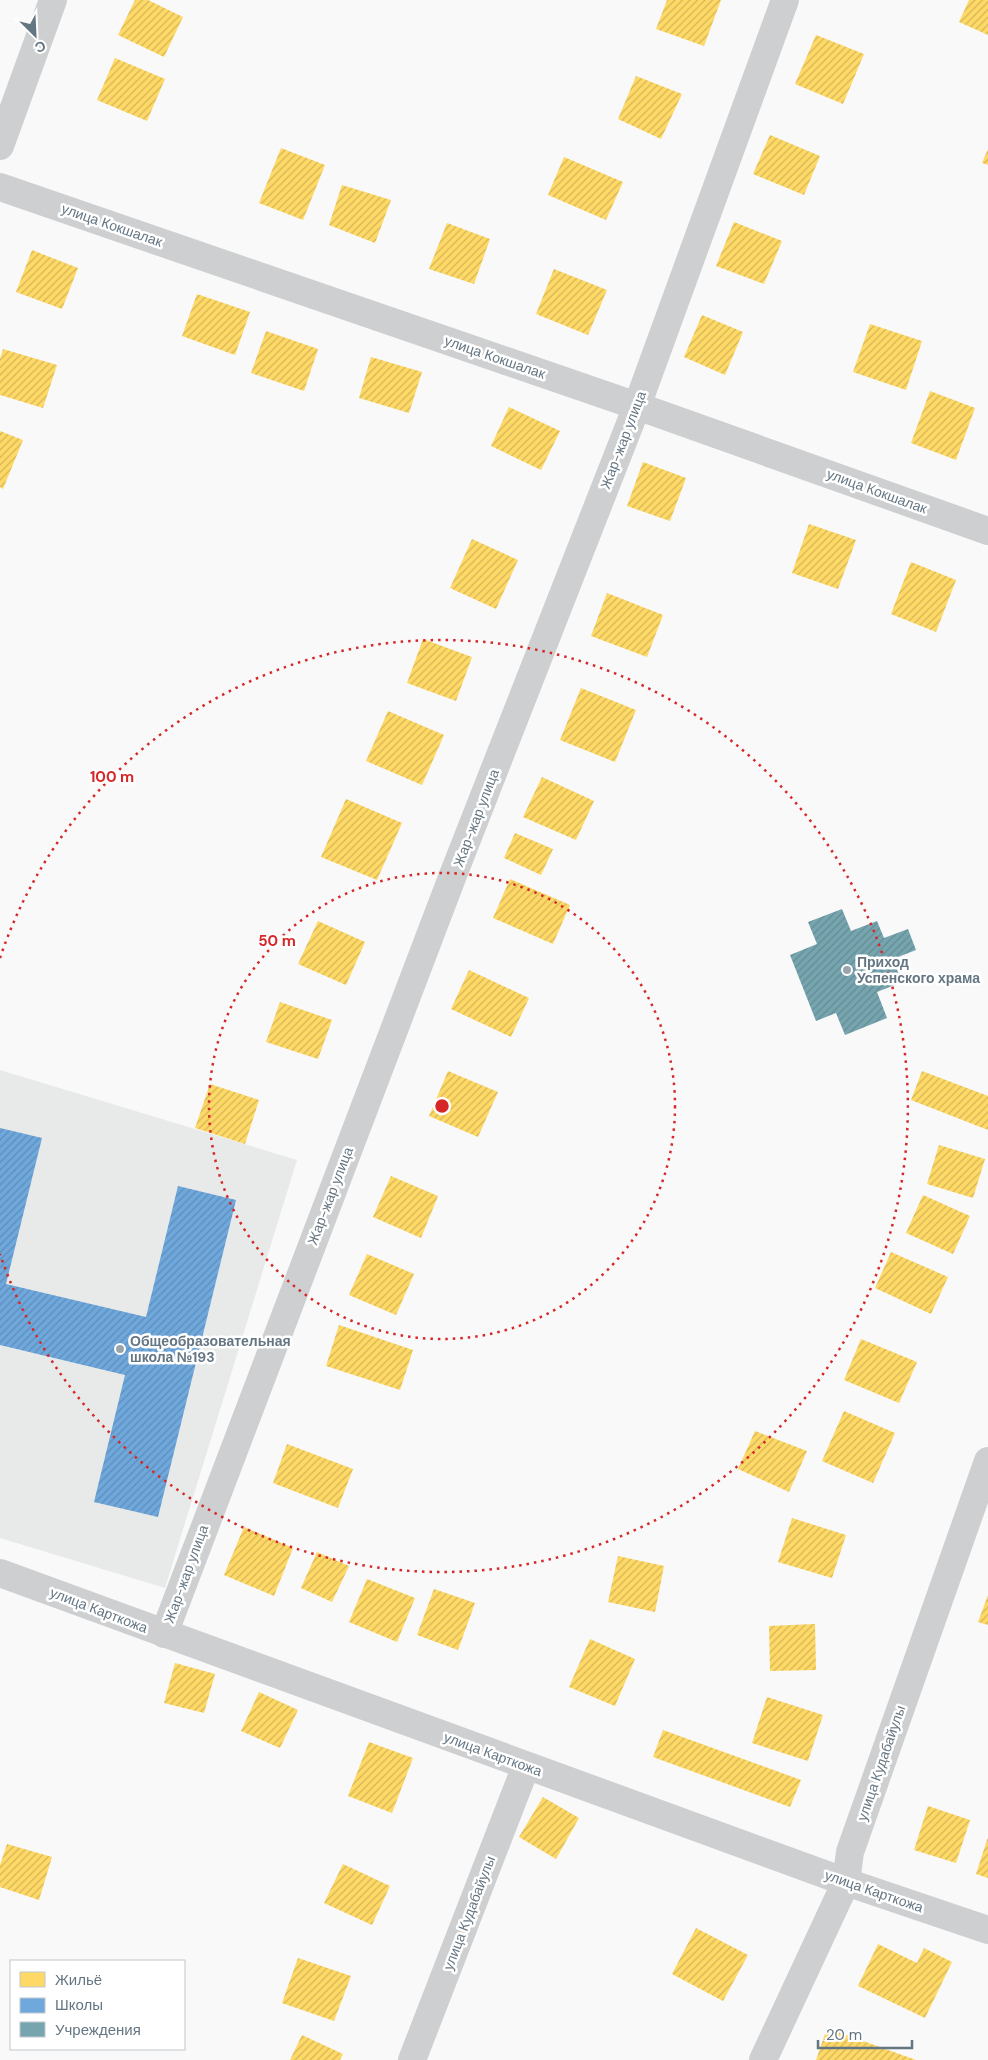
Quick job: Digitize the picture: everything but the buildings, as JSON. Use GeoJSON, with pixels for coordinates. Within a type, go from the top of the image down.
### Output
{"type":"FeatureCollection","features":[{"type":"Feature","properties":{"kind":"street"},"geometry":{"type":"LineString","coordinates":[[0,146],[53,0]]}},
{"type":"Feature","properties":{"kind":"street","name":"Жар-жар улица"},"geometry":{"type":"LineString","coordinates":[[164,1634],[446,894],[637,406],[785,0]]}},
{"type":"Feature","properties":{"kind":"street","name":"улица Кокшалак"},"geometry":{"type":"LineString","coordinates":[[0,187],[637,406],[988,531]]}},
{"type":"Feature","properties":{"kind":"street","name":"улица Кудабайулы"},"geometry":{"type":"LineString","coordinates":[[763,2060],[846,1882],[850,1852],[988,1461]]}},
{"type":"Feature","properties":{"kind":"street","name":"улица Карткожа"},"geometry":{"type":"LineString","coordinates":[[0,1573],[846,1882],[988,1930]]}},
{"type":"Feature","properties":{"kind":"street","name":"улица Кудабайулы"},"geometry":{"type":"LineString","coordinates":[[412,2060],[526,1766]]}},
{"type":"Feature","properties":{"kind":"shaded area","name":"Общеобразовательная школа №193"},"geometry":{"type":"Polygon","coordinates":[[[0,1070],[297,1160],[165,1588],[0,1538],[0,1070]]]}},
{"type":"Feature","properties":{"kind":"place","name":"Приход Успенского храма"},"geometry":{"type":"Point","coordinates":[847,970]}},
{"type":"Feature","properties":{"kind":"place","name":"Общеобразовательная школа №193"},"geometry":{"type":"Point","coordinates":[120,1349]}}]}
